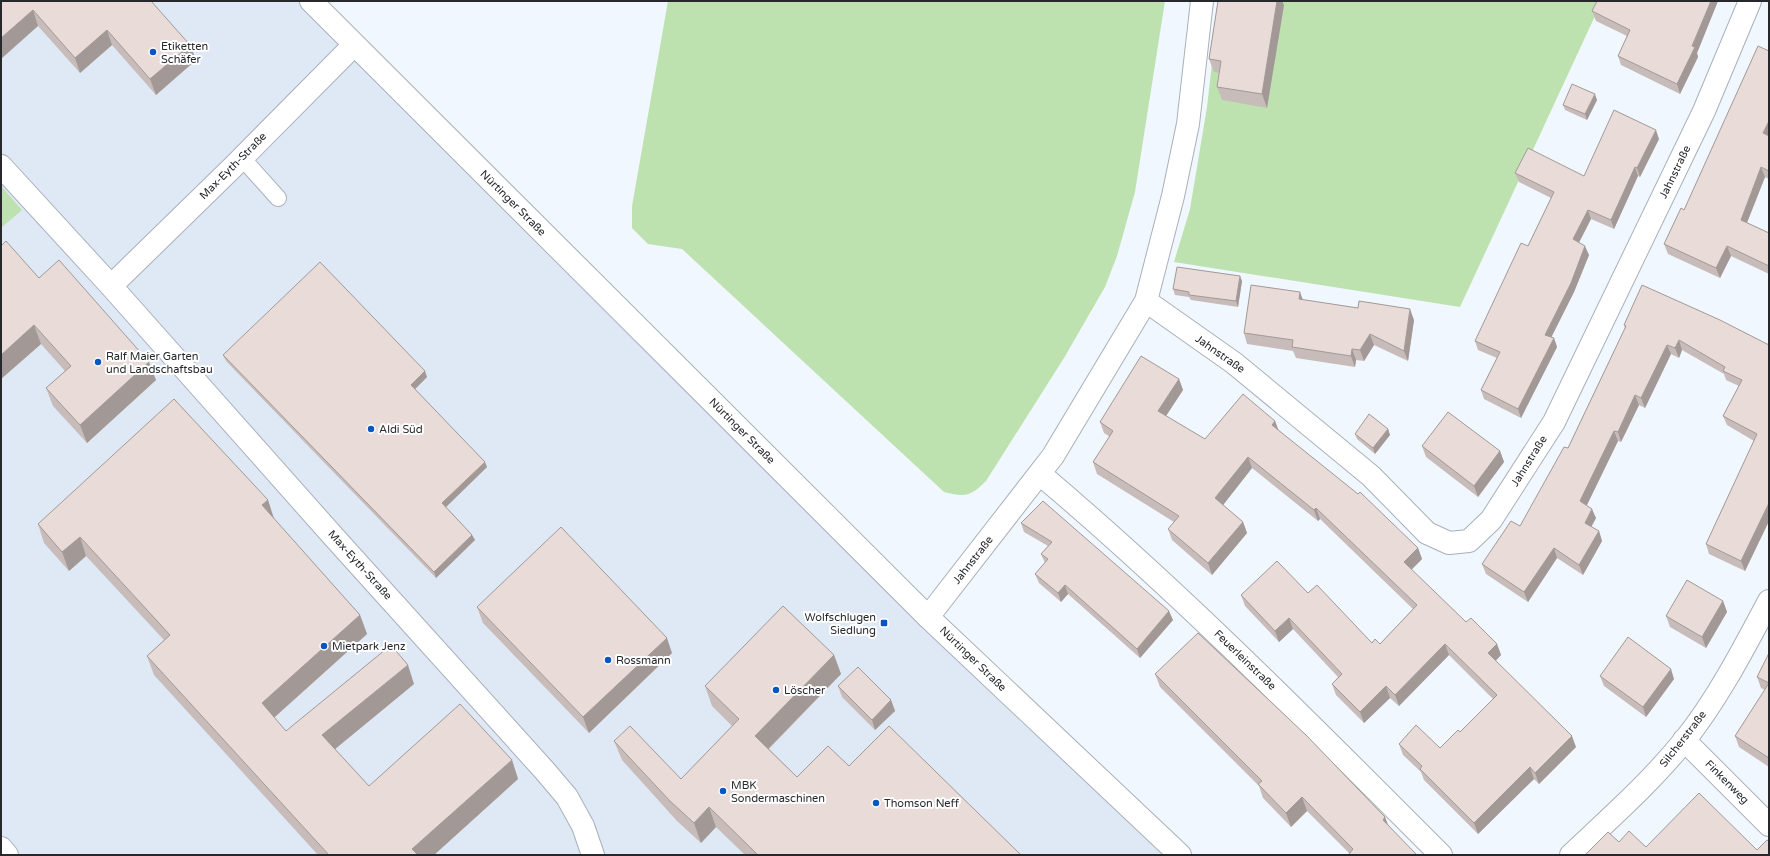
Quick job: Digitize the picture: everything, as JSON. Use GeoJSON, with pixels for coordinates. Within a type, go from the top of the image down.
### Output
{"type":"FeatureCollection","features":[{"type":"Feature","properties":{"kind":"street","name":"Nürtinger Straße"},"geometry":{"type":"LineString","coordinates":[[311,1],[928,617],[1180,855]]}},
{"type":"Feature","properties":{"kind":"street","name":"Jahnstraße"},"geometry":{"type":"LineString","coordinates":[[928,617],[1053,456],[1146,301],[1173,196],[1188,124],[1202,1]]}},
{"type":"Feature","properties":{"kind":"street","name":"Jahnstraße"},"geometry":{"type":"LineString","coordinates":[[1146,301],[1234,363],[1302,418],[1371,476],[1428,533],[1449,543],[1469,541],[1492,520],[1554,422],[1704,111],[1750,1]]}},
{"type":"Feature","properties":{"kind":"street","name":"Max-Eyth-Straße"},"geometry":{"type":"LineString","coordinates":[[111,286],[242,158],[354,45]]}},
{"type":"Feature","properties":{"kind":"street","name":"Max-Eyth-Straße"},"geometry":{"type":"LineString","coordinates":[[1,166],[111,286],[333,536],[545,771],[567,797],[583,826],[593,855]]}},
{"type":"Feature","properties":{"kind":"street","name":"Feuerleinstraße"},"geometry":{"type":"LineString","coordinates":[[1040,474],[1106,529],[1237,652],[1441,855]]}},
{"type":"Feature","properties":{"kind":"street","name":"Silcherstraße"},"geometry":{"type":"LineString","coordinates":[[1570,855],[1656,774],[1684,740],[1706,709],[1769,601]]}},
{"type":"Feature","properties":{"kind":"street","name":"Finkenweg"},"geometry":{"type":"LineString","coordinates":[[1684,740],[1769,825]]}},
{"type":"Feature","properties":{"kind":"street"},"geometry":{"type":"LineString","coordinates":[[1,848],[7,855]]}},
{"type":"Feature","properties":{"kind":"lane"},"geometry":{"type":"LineString","coordinates":[[242,158],[278,198]]}},
{"type":"Feature","properties":{"kind":"shaded area"},"geometry":{"type":"Polygon","coordinates":[[[1,1],[311,1],[1180,855],[1,855],[1,1]]]}},
{"type":"Feature","properties":{"kind":"green space"},"geometry":{"type":"Polygon","coordinates":[[[668,1],[1165,1],[1135,192],[1117,256],[1105,287],[1064,358],[986,481],[976,490],[962,495],[944,492],[682,249],[648,244],[632,228],[632,206],[668,1]]]}},
{"type":"Feature","properties":{"kind":"green space"},"geometry":{"type":"Polygon","coordinates":[[[1219,1],[1602,1],[1460,307],[1174,262],[1190,209],[1207,107],[1219,1]]]}},
{"type":"Feature","properties":{"kind":"green space"},"geometry":{"type":"Polygon","coordinates":[[[1,186],[22,210],[1,228],[1,186]]]}},
{"type":"Feature","properties":{"kind":"building","name":"Etiketten Schäfer"},"geometry":{"type":"Polygon","coordinates":[[[1,1],[151,1],[190,45],[150,79],[107,30],[75,58],[33,10],[1,38],[1,1]]]}},
{"type":"Feature","properties":{"kind":"building"},"geometry":{"type":"Polygon","coordinates":[[[1218,1],[1277,1],[1262,94],[1217,87],[1221,61],[1209,59],[1218,1]]]}},
{"type":"Feature","properties":{"kind":"building"},"geometry":{"type":"Polygon","coordinates":[[[1597,1],[1711,1],[1692,46],[1695,47],[1677,84],[1618,56],[1630,30],[1592,11],[1597,1]]]}},
{"type":"Feature","properties":{"kind":"building"},"geometry":{"type":"Polygon","coordinates":[[[1758,46],[1769,51],[1769,121],[1763,133],[1769,136],[1769,171],[1761,167],[1741,220],[1769,233],[1769,266],[1727,246],[1716,268],[1664,244],[1681,208],[1684,210],[1758,46]]]}},
{"type":"Feature","properties":{"kind":"building"},"geometry":{"type":"Polygon","coordinates":[[[1572,84],[1595,94],[1585,114],[1563,105],[1572,84]]]}},
{"type":"Feature","properties":{"kind":"building"},"geometry":{"type":"Polygon","coordinates":[[[1614,110],[1656,130],[1637,168],[1635,167],[1611,220],[1588,210],[1573,239],[1585,246],[1571,283],[1545,335],[1554,338],[1518,409],[1481,390],[1500,352],[1475,341],[1521,243],[1528,246],[1554,192],[1515,173],[1528,148],[1584,176],[1614,110]]]}},
{"type":"Feature","properties":{"kind":"building","name":"Ralf Maier Garten und Landschaftsbau"},"geometry":{"type":"Polygon","coordinates":[[[6,241],[39,278],[59,260],[149,362],[80,425],[46,388],[71,366],[34,325],[1,355],[1,246],[6,241]]]}},
{"type":"Feature","properties":{"kind":"building","name":"Aldi Süd"},"geometry":{"type":"Polygon","coordinates":[[[320,262],[425,371],[411,385],[485,462],[442,503],[472,535],[434,572],[223,355],[320,262]]]}},
{"type":"Feature","properties":{"kind":"building"},"geometry":{"type":"Polygon","coordinates":[[[1177,267],[1240,276],[1236,301],[1189,295],[1189,292],[1173,289],[1177,267]]]}},
{"type":"Feature","properties":{"kind":"building"},"geometry":{"type":"Polygon","coordinates":[[[1251,285],[1300,292],[1299,299],[1358,308],[1359,301],[1410,309],[1404,351],[1370,334],[1360,350],[1352,349],[1351,356],[1292,347],[1293,340],[1244,333],[1251,285]]]}},
{"type":"Feature","properties":{"kind":"building"},"geometry":{"type":"Polygon","coordinates":[[[1642,285],[1720,320],[1769,345],[1769,503],[1741,561],[1706,544],[1757,434],[1723,416],[1742,380],[1723,371],[1725,367],[1679,340],[1675,348],[1667,345],[1641,398],[1635,395],[1618,432],[1614,431],[1580,501],[1592,509],[1585,523],[1599,531],[1579,565],[1554,548],[1524,592],[1482,564],[1511,521],[1520,526],[1564,447],[1568,448],[1626,326],[1624,325],[1642,285]]]}},
{"type":"Feature","properties":{"kind":"building"},"geometry":{"type":"Polygon","coordinates":[[[1141,356],[1179,379],[1158,411],[1205,439],[1243,394],[1275,421],[1272,425],[1358,494],[1360,492],[1418,548],[1404,562],[1466,622],[1471,618],[1497,644],[1488,653],[1572,736],[1535,773],[1530,767],[1474,823],[1420,769],[1422,766],[1399,744],[1416,725],[1440,748],[1458,730],[1460,732],[1497,695],[1445,644],[1395,695],[1386,686],[1360,712],[1332,684],[1342,674],[1289,618],[1275,631],[1241,595],[1277,561],[1308,593],[1317,585],[1372,643],[1375,639],[1380,644],[1417,605],[1316,508],[1314,510],[1248,457],[1215,498],[1243,522],[1208,563],[1168,529],[1179,516],[1093,462],[1113,431],[1100,422],[1141,356]]]}},
{"type":"Feature","properties":{"kind":"building"},"geometry":{"type":"Polygon","coordinates":[[[174,399],[268,500],[262,505],[360,615],[262,703],[286,731],[391,645],[408,665],[322,735],[369,786],[460,704],[512,760],[412,849],[418,855],[329,855],[147,656],[170,635],[80,537],[62,552],[38,524],[174,399]]]}},
{"type":"Feature","properties":{"kind":"building"},"geometry":{"type":"Polygon","coordinates":[[[1448,412],[1500,451],[1474,486],[1422,446],[1448,412]]]}},
{"type":"Feature","properties":{"kind":"building"},"geometry":{"type":"Polygon","coordinates":[[[1369,414],[1388,429],[1373,448],[1355,434],[1369,414]]]}},
{"type":"Feature","properties":{"kind":"building"},"geometry":{"type":"Polygon","coordinates":[[[1043,501],[1169,611],[1137,649],[1065,585],[1058,593],[1035,574],[1048,559],[1041,554],[1052,542],[1021,523],[1043,501]]]}},
{"type":"Feature","properties":{"kind":"building"},"geometry":{"type":"Polygon","coordinates":[[[561,527],[667,638],[583,717],[477,607],[561,527]]]}},
{"type":"Feature","properties":{"kind":"building"},"geometry":{"type":"Polygon","coordinates":[[[1687,580],[1723,601],[1702,637],[1666,616],[1687,580]]]}},
{"type":"Feature","properties":{"kind":"building"},"geometry":{"type":"Polygon","coordinates":[[[783,606],[834,655],[755,736],[797,777],[828,746],[849,766],[889,726],[1021,855],[758,855],[709,807],[694,823],[670,801],[614,741],[630,726],[681,779],[739,719],[705,686],[783,606]]]}},
{"type":"Feature","properties":{"kind":"building"},"geometry":{"type":"Polygon","coordinates":[[[1198,633],[1307,736],[1385,817],[1383,820],[1417,855],[1350,855],[1349,854],[1353,849],[1302,797],[1286,813],[1258,784],[1262,781],[1155,674],[1198,633]]]}},
{"type":"Feature","properties":{"kind":"building"},"geometry":{"type":"Polygon","coordinates":[[[1628,637],[1671,669],[1643,707],[1600,676],[1628,637]]]}},
{"type":"Feature","properties":{"kind":"building"},"geometry":{"type":"Polygon","coordinates":[[[1769,653],[1769,683],[1757,677],[1769,653]]]}},
{"type":"Feature","properties":{"kind":"building"},"geometry":{"type":"Polygon","coordinates":[[[858,667],[891,700],[872,720],[838,686],[858,667]]]}},
{"type":"Feature","properties":{"kind":"building"},"geometry":{"type":"Polygon","coordinates":[[[1769,683],[1769,758],[1735,736],[1769,683]]]}},
{"type":"Feature","properties":{"kind":"building"},"geometry":{"type":"Polygon","coordinates":[[[1699,793],[1757,850],[1767,840],[1769,841],[1769,855],[1585,855],[1608,832],[1619,842],[1629,831],[1646,847],[1699,793]]]}},
{"type":"Feature","properties":{"kind":"place","name":"Etiketten Schäfer"},"geometry":{"type":"Point","coordinates":[153,52]}},
{"type":"Feature","properties":{"kind":"place","name":"Ralf Maier Garten und Landschaftsbau"},"geometry":{"type":"Point","coordinates":[98,362]}},
{"type":"Feature","properties":{"kind":"place","name":"Aldi Süd"},"geometry":{"type":"Point","coordinates":[371,429]}},
{"type":"Feature","properties":{"kind":"place","name":"Wolfschlugen Siedlung"},"geometry":{"type":"Point","coordinates":[884,623]}},
{"type":"Feature","properties":{"kind":"place","name":"Mietpark Jenz"},"geometry":{"type":"Point","coordinates":[324,646]}},
{"type":"Feature","properties":{"kind":"place","name":"Rossmann"},"geometry":{"type":"Point","coordinates":[608,660]}},
{"type":"Feature","properties":{"kind":"place","name":"Löscher"},"geometry":{"type":"Point","coordinates":[776,690]}},
{"type":"Feature","properties":{"kind":"place","name":"MBK Sondermaschinen"},"geometry":{"type":"Point","coordinates":[723,791]}},
{"type":"Feature","properties":{"kind":"place","name":"Thomson Neff"},"geometry":{"type":"Point","coordinates":[876,803]}}]}
